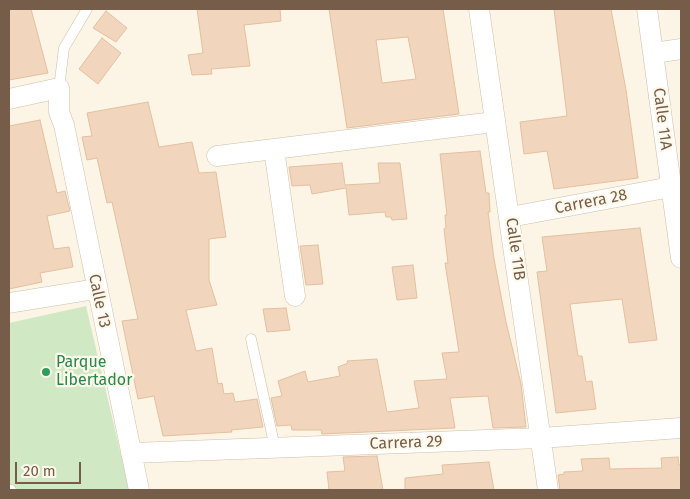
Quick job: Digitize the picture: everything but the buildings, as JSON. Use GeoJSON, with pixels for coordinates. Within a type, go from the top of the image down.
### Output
{"type":"FeatureCollection","features":[{"type":"Feature","properties":{"kind":"street","name":"Calle 11B"},"geometry":{"type":"LineString","coordinates":[[479,9],[548,490]]}},
{"type":"Feature","properties":{"kind":"street","name":"Calle 11A"},"geometry":{"type":"LineString","coordinates":[[647,9],[681,258]]}},
{"type":"Feature","properties":{"kind":"street"},"geometry":{"type":"LineString","coordinates":[[654,53],[681,49]]}},
{"type":"Feature","properties":{"kind":"street"},"geometry":{"type":"LineString","coordinates":[[9,99],[59,88]]}},
{"type":"Feature","properties":{"kind":"street","name":"Calle 13"},"geometry":{"type":"LineString","coordinates":[[59,88],[59,112],[64,125],[96,289],[139,490]]}},
{"type":"Feature","properties":{"kind":"street"},"geometry":{"type":"LineString","coordinates":[[217,156],[494,122]]}},
{"type":"Feature","properties":{"kind":"street"},"geometry":{"type":"LineString","coordinates":[[274,149],[295,296]]}},
{"type":"Feature","properties":{"kind":"street","name":"Carrera 28"},"geometry":{"type":"LineString","coordinates":[[510,217],[671,187]]}},
{"type":"Feature","properties":{"kind":"street"},"geometry":{"type":"LineString","coordinates":[[9,304],[96,289]]}},
{"type":"Feature","properties":{"kind":"street","name":"Carrera 29"},"geometry":{"type":"LineString","coordinates":[[131,454],[541,438],[681,428]]}},
{"type":"Feature","properties":{"kind":"lane"},"geometry":{"type":"LineString","coordinates":[[59,88],[64,48],[87,9]]}},
{"type":"Feature","properties":{"kind":"lane"},"geometry":{"type":"LineString","coordinates":[[250,339],[275,448]]}},
{"type":"Feature","properties":{"kind":"green space","name":"Parque Libertador"},"geometry":{"type":"Polygon","coordinates":[[[86,306],[129,489],[9,490],[9,323],[86,306]]]}},
{"type":"Feature","properties":{"kind":"place","name":"Parque Libertador"},"geometry":{"type":"Point","coordinates":[46,372]}}]}
